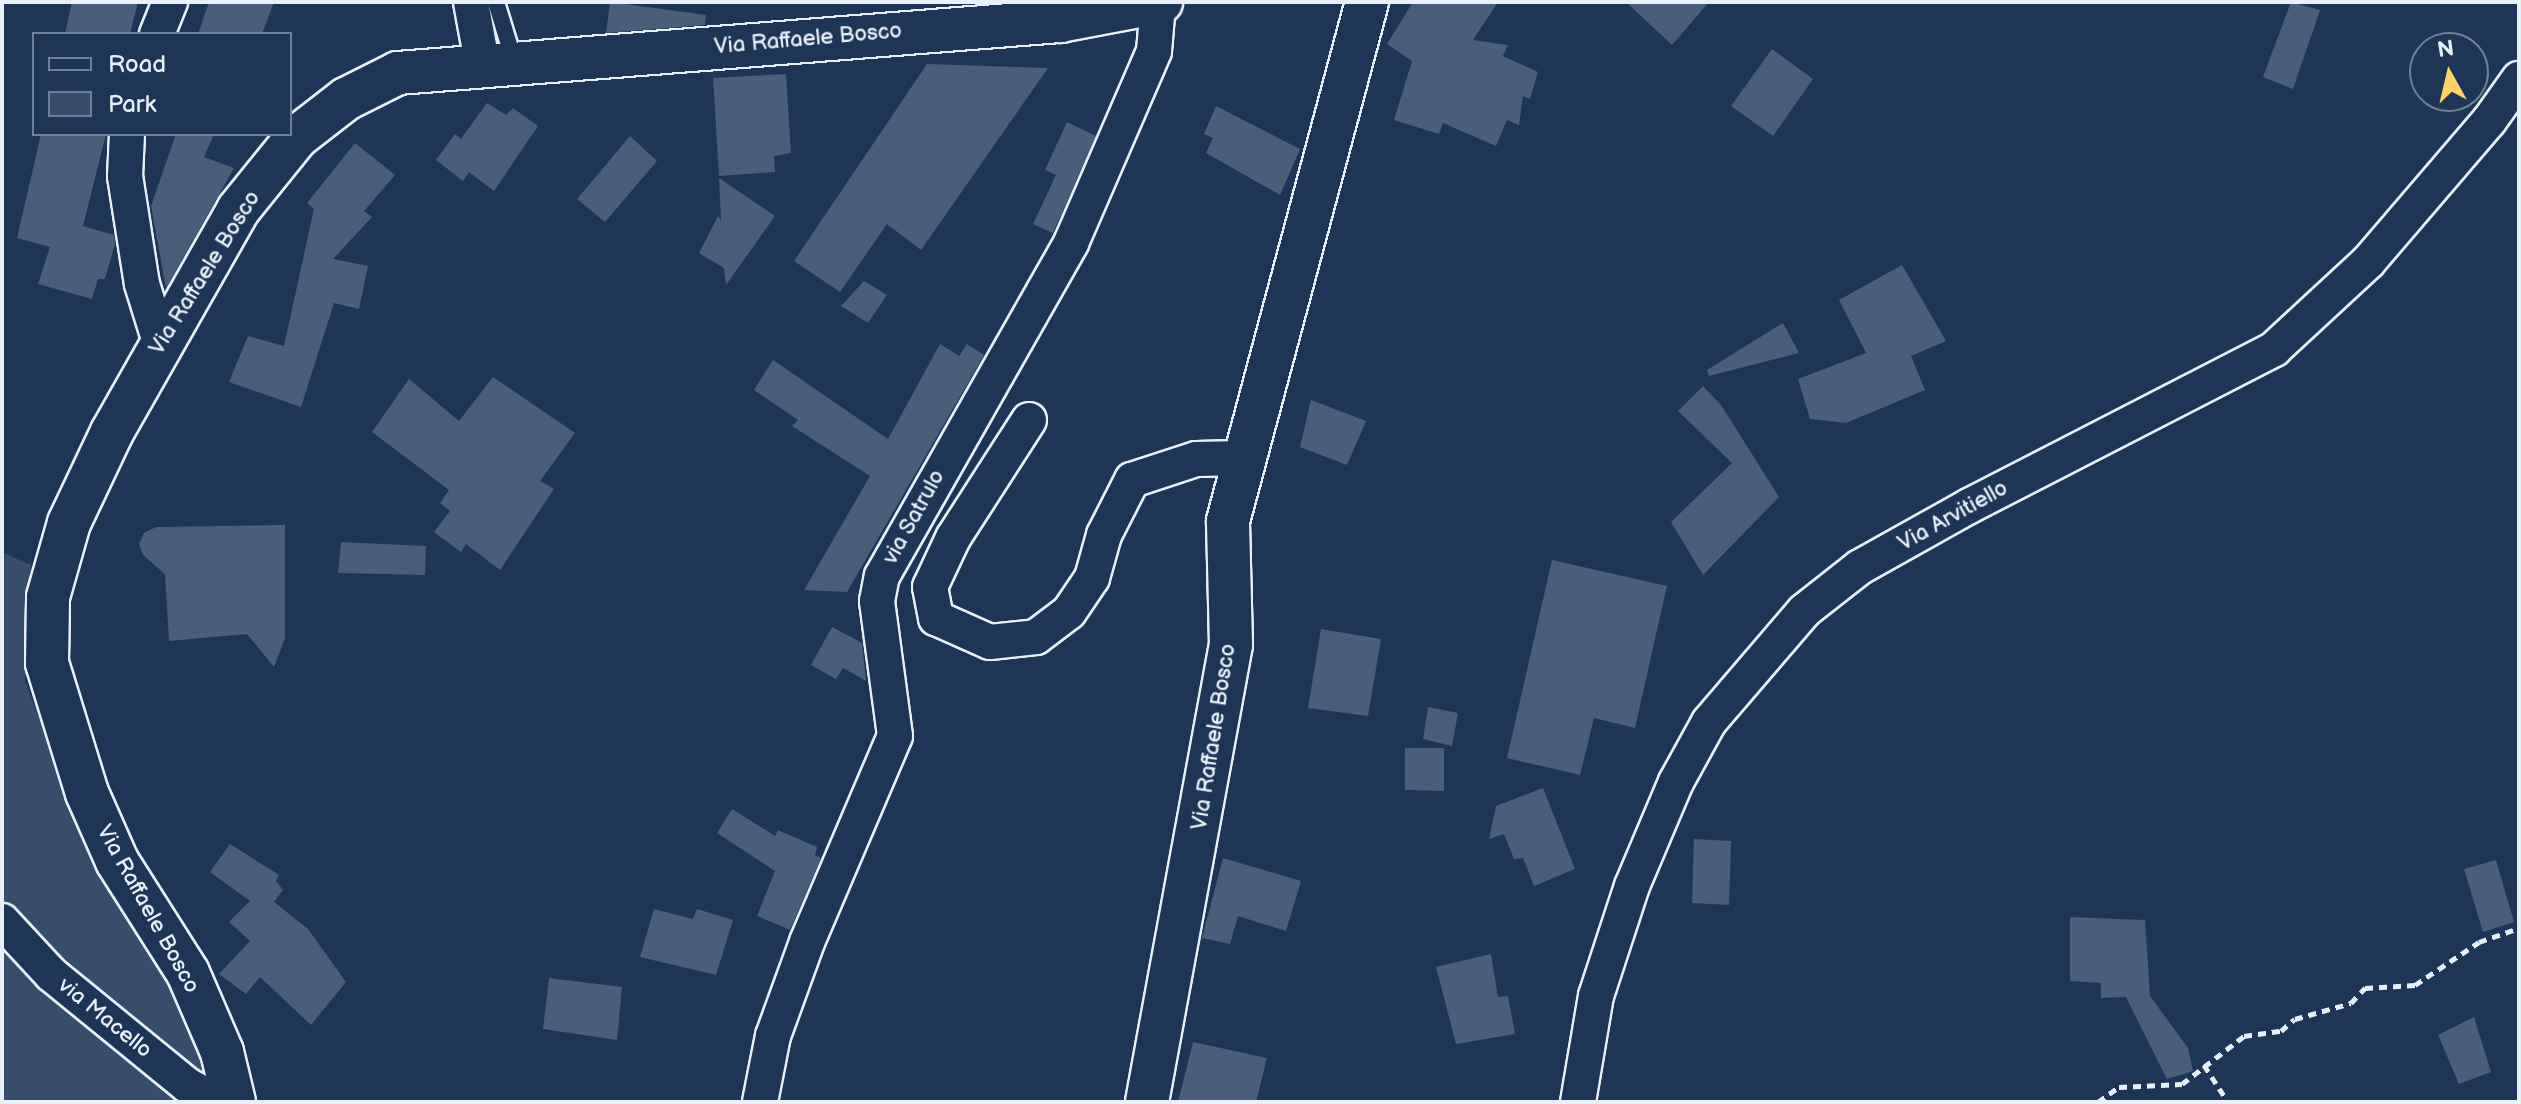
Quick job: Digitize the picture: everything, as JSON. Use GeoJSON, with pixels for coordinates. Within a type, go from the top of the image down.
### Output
{"type":"FeatureCollection","features":[{"type":"Feature","properties":{"kind":"street"},"geometry":{"type":"LineString","coordinates":[[158,32],[170,2]]}},
{"type":"Feature","properties":{"kind":"street"},"geometry":{"type":"LineString","coordinates":[[471,2],[498,62]]}},
{"type":"Feature","properties":{"kind":"street","name":"Via Raffaele Bosco"},"geometry":{"type":"LineString","coordinates":[[1147,1102],[1231,645],[1228,521],[1242,458],[1367,2]]}},
{"type":"Feature","properties":{"kind":"street","name":"Via Raffaele Bosco"},"geometry":{"type":"LineString","coordinates":[[234,1102],[222,1052],[188,973],[117,861],[87,793],[47,663],[48,597],[69,523],[160,342],[238,210],[297,137],[346,99],[398,73],[498,62],[1060,21],[1160,3]]}},
{"type":"Feature","properties":{"kind":"street","name":"via Satrulo"},"geometry":{"type":"LineString","coordinates":[[760,1102],[773,1036],[807,942],[895,736],[877,601],[882,576],[1071,243],[1154,51],[1160,3]]}},
{"type":"Feature","properties":{"kind":"street","name":"Via Arvitiello"},"geometry":{"type":"LineString","coordinates":[[1578,1102],[1596,996],[1632,886],[1676,782],[1709,722],[1804,611],[1860,567],[1956,513],[2274,349],[2368,262],[2489,121],[2519,79]]}},
{"type":"Feature","properties":{"kind":"street"},"geometry":{"type":"LineString","coordinates":[[127,136],[125,176],[137,254],[160,342]]}},
{"type":"Feature","properties":{"kind":"street"},"geometry":{"type":"LineString","coordinates":[[1029,420],[953,538],[930,587],[936,618],[990,642],[1036,637],[1069,612],[1092,578],[1104,535],[1132,480],[1196,459],[1242,458]]}},
{"type":"Feature","properties":{"kind":"street","name":"via Macello"},"geometry":{"type":"LineString","coordinates":[[2,921],[51,974],[187,1085],[219,1102]]}},
{"type":"Feature","properties":{"kind":"lane"},"geometry":{"type":"LineString","coordinates":[[496,2],[498,62]]}},
{"type":"Feature","properties":{"kind":"path"},"geometry":{"type":"LineString","coordinates":[[2098,1102],[2119,1087],[2182,1084],[2244,1036],[2281,1031],[2295,1019],[2351,1003],[2365,988],[2415,985],[2479,942],[2519,928]]}},
{"type":"Feature","properties":{"kind":"path"},"geometry":{"type":"LineString","coordinates":[[2204,1065],[2228,1102]]}},
{"type":"Feature","properties":{"kind":"green space"},"geometry":{"type":"Polygon","coordinates":[[[2,552],[31,565],[25,681],[75,811],[188,1011],[222,1102],[2,1102],[2,552]]]}},
{"type":"Feature","properties":{"kind":"building"},"geometry":{"type":"Polygon","coordinates":[[[72,2],[138,2],[130,32],[65,32],[72,2]]]}},
{"type":"Feature","properties":{"kind":"building"},"geometry":{"type":"Polygon","coordinates":[[[209,2],[274,2],[263,32],[199,32],[209,2]]]}},
{"type":"Feature","properties":{"kind":"building"},"geometry":{"type":"Polygon","coordinates":[[[610,2],[706,15],[705,25],[606,33],[610,2]]]}},
{"type":"Feature","properties":{"kind":"building"},"geometry":{"type":"Polygon","coordinates":[[[1413,2],[1498,2],[1473,40],[1508,45],[1503,56],[1538,72],[1530,99],[1523,96],[1519,125],[1507,120],[1496,146],[1443,123],[1439,134],[1394,120],[1412,61],[1387,44],[1413,2]]]}},
{"type":"Feature","properties":{"kind":"building"},"geometry":{"type":"Polygon","coordinates":[[[1626,2],[1709,2],[1672,45],[1626,2]]]}},
{"type":"Feature","properties":{"kind":"building"},"geometry":{"type":"Polygon","coordinates":[[[2291,2],[2320,10],[2293,89],[2263,77],[2291,2]]]}},
{"type":"Feature","properties":{"kind":"building"},"geometry":{"type":"Polygon","coordinates":[[[1772,49],[1813,79],[1773,136],[1731,106],[1772,49]]]}},
{"type":"Feature","properties":{"kind":"building"},"geometry":{"type":"Polygon","coordinates":[[[927,64],[1048,68],[921,250],[887,224],[840,292],[794,261],[927,64]]]}},
{"type":"Feature","properties":{"kind":"building"},"geometry":{"type":"Polygon","coordinates":[[[786,74],[791,153],[774,156],[775,172],[719,176],[713,78],[786,74]]]}},
{"type":"Feature","properties":{"kind":"building"},"geometry":{"type":"Polygon","coordinates":[[[487,103],[506,115],[513,108],[538,126],[494,191],[469,172],[463,181],[436,160],[455,134],[461,139],[487,103]]]}},
{"type":"Feature","properties":{"kind":"building"},"geometry":{"type":"Polygon","coordinates":[[[1216,106],[1300,149],[1280,195],[1206,153],[1213,138],[1204,134],[1216,106]]]}},
{"type":"Feature","properties":{"kind":"building"},"geometry":{"type":"Polygon","coordinates":[[[1067,122],[1096,136],[1053,233],[1033,224],[1056,175],[1045,170],[1067,122]]]}},
{"type":"Feature","properties":{"kind":"building"},"geometry":{"type":"Polygon","coordinates":[[[41,136],[106,136],[83,226],[114,235],[115,244],[105,279],[98,279],[92,299],[38,284],[50,247],[17,238],[41,136]]]}},
{"type":"Feature","properties":{"kind":"building"},"geometry":{"type":"Polygon","coordinates":[[[175,136],[213,136],[204,157],[234,168],[166,288],[151,206],[175,136]]]}},
{"type":"Feature","properties":{"kind":"building"},"geometry":{"type":"Polygon","coordinates":[[[630,136],[657,161],[605,222],[577,199],[630,136]]]}},
{"type":"Feature","properties":{"kind":"building"},"geometry":{"type":"Polygon","coordinates":[[[355,143],[395,175],[364,211],[372,217],[333,259],[368,266],[359,309],[334,303],[301,407],[229,382],[248,336],[284,346],[314,209],[307,203],[355,143]]]}},
{"type":"Feature","properties":{"kind":"building"},"geometry":{"type":"Polygon","coordinates":[[[719,178],[775,216],[726,285],[724,268],[699,253],[718,216],[721,220],[719,178]]]}},
{"type":"Feature","properties":{"kind":"building"},"geometry":{"type":"Polygon","coordinates":[[[1902,265],[1946,341],[1911,356],[1925,390],[1846,423],[1810,419],[1798,379],[1866,353],[1839,300],[1902,265]]]}},
{"type":"Feature","properties":{"kind":"building"},"geometry":{"type":"Polygon","coordinates":[[[864,281],[887,295],[868,323],[841,306],[864,281]]]}},
{"type":"Feature","properties":{"kind":"building"},"geometry":{"type":"Polygon","coordinates":[[[1783,323],[1799,353],[1709,376],[1707,370],[1783,323]]]}},
{"type":"Feature","properties":{"kind":"building"},"geometry":{"type":"Polygon","coordinates":[[[940,344],[959,356],[967,344],[984,355],[847,592],[804,590],[870,476],[792,426],[798,420],[754,390],[773,360],[888,439],[940,344]]]}},
{"type":"Feature","properties":{"kind":"building"},"geometry":{"type":"Polygon","coordinates":[[[493,377],[575,433],[540,481],[554,489],[500,570],[466,544],[461,552],[434,532],[450,511],[440,503],[449,490],[372,432],[409,379],[459,421],[493,377]]]}},
{"type":"Feature","properties":{"kind":"building"},"geometry":{"type":"Polygon","coordinates":[[[1703,386],[1721,405],[1779,497],[1703,575],[1671,522],[1732,463],[1678,411],[1703,386]]]}},
{"type":"Feature","properties":{"kind":"building"},"geometry":{"type":"Polygon","coordinates":[[[1311,400],[1366,421],[1347,465],[1300,447],[1311,400]]]}},
{"type":"Feature","properties":{"kind":"building"},"geometry":{"type":"Polygon","coordinates":[[[285,525],[285,638],[274,667],[247,634],[169,641],[165,574],[143,555],[139,544],[144,533],[156,527],[285,525]]]}},
{"type":"Feature","properties":{"kind":"building"},"geometry":{"type":"Polygon","coordinates":[[[341,542],[426,546],[425,575],[338,573],[341,542]]]}},
{"type":"Feature","properties":{"kind":"building"},"geometry":{"type":"Polygon","coordinates":[[[1552,560],[1667,586],[1635,728],[1594,718],[1580,775],[1507,758],[1552,560]]]}},
{"type":"Feature","properties":{"kind":"building"},"geometry":{"type":"Polygon","coordinates":[[[832,627],[862,643],[866,681],[843,668],[836,679],[811,665],[832,627]]]}},
{"type":"Feature","properties":{"kind":"building"},"geometry":{"type":"Polygon","coordinates":[[[1321,629],[1381,639],[1368,716],[1308,708],[1321,629]]]}},
{"type":"Feature","properties":{"kind":"building"},"geometry":{"type":"Polygon","coordinates":[[[1428,707],[1458,713],[1452,746],[1423,739],[1428,707]]]}},
{"type":"Feature","properties":{"kind":"building"},"geometry":{"type":"Polygon","coordinates":[[[1405,748],[1444,748],[1444,791],[1405,790],[1405,748]]]}},
{"type":"Feature","properties":{"kind":"building"},"geometry":{"type":"Polygon","coordinates":[[[1543,788],[1575,869],[1534,886],[1523,858],[1514,859],[1504,834],[1489,839],[1496,806],[1543,788]]]}},
{"type":"Feature","properties":{"kind":"building"},"geometry":{"type":"Polygon","coordinates":[[[732,809],[775,836],[778,830],[817,847],[815,855],[821,858],[790,930],[757,916],[775,871],[717,833],[732,809]]]}},
{"type":"Feature","properties":{"kind":"building"},"geometry":{"type":"Polygon","coordinates":[[[1694,839],[1731,841],[1729,905],[1692,903],[1694,839]]]}},
{"type":"Feature","properties":{"kind":"building"},"geometry":{"type":"Polygon","coordinates":[[[230,844],[279,875],[276,881],[283,890],[274,902],[308,929],[346,982],[311,1025],[260,977],[246,994],[219,974],[250,941],[229,922],[250,901],[210,872],[230,844]]]}},
{"type":"Feature","properties":{"kind":"building"},"geometry":{"type":"Polygon","coordinates":[[[1223,858],[1301,881],[1286,931],[1238,916],[1230,944],[1202,938],[1223,858]]]}},
{"type":"Feature","properties":{"kind":"building"},"geometry":{"type":"Polygon","coordinates":[[[2496,860],[2514,922],[2483,932],[2464,869],[2496,860]]]}},
{"type":"Feature","properties":{"kind":"building"},"geometry":{"type":"Polygon","coordinates":[[[654,909],[693,919],[697,909],[733,920],[716,975],[640,957],[654,909]]]}},
{"type":"Feature","properties":{"kind":"building"},"geometry":{"type":"Polygon","coordinates":[[[2070,917],[2145,920],[2150,996],[2188,1048],[2193,1071],[2167,1079],[2126,997],[2101,998],[2101,983],[2070,981],[2070,917]]]}},
{"type":"Feature","properties":{"kind":"building"},"geometry":{"type":"Polygon","coordinates":[[[1491,954],[1498,997],[1508,996],[1515,1034],[1456,1044],[1436,967],[1491,954]]]}},
{"type":"Feature","properties":{"kind":"building"},"geometry":{"type":"Polygon","coordinates":[[[549,978],[622,987],[617,1040],[543,1029],[549,978]]]}},
{"type":"Feature","properties":{"kind":"building"},"geometry":{"type":"Polygon","coordinates":[[[2474,1017],[2491,1072],[2459,1084],[2438,1035],[2474,1017]]]}},
{"type":"Feature","properties":{"kind":"building"},"geometry":{"type":"Polygon","coordinates":[[[1193,1042],[1267,1058],[1256,1102],[1178,1102],[1193,1042]]]}}]}
